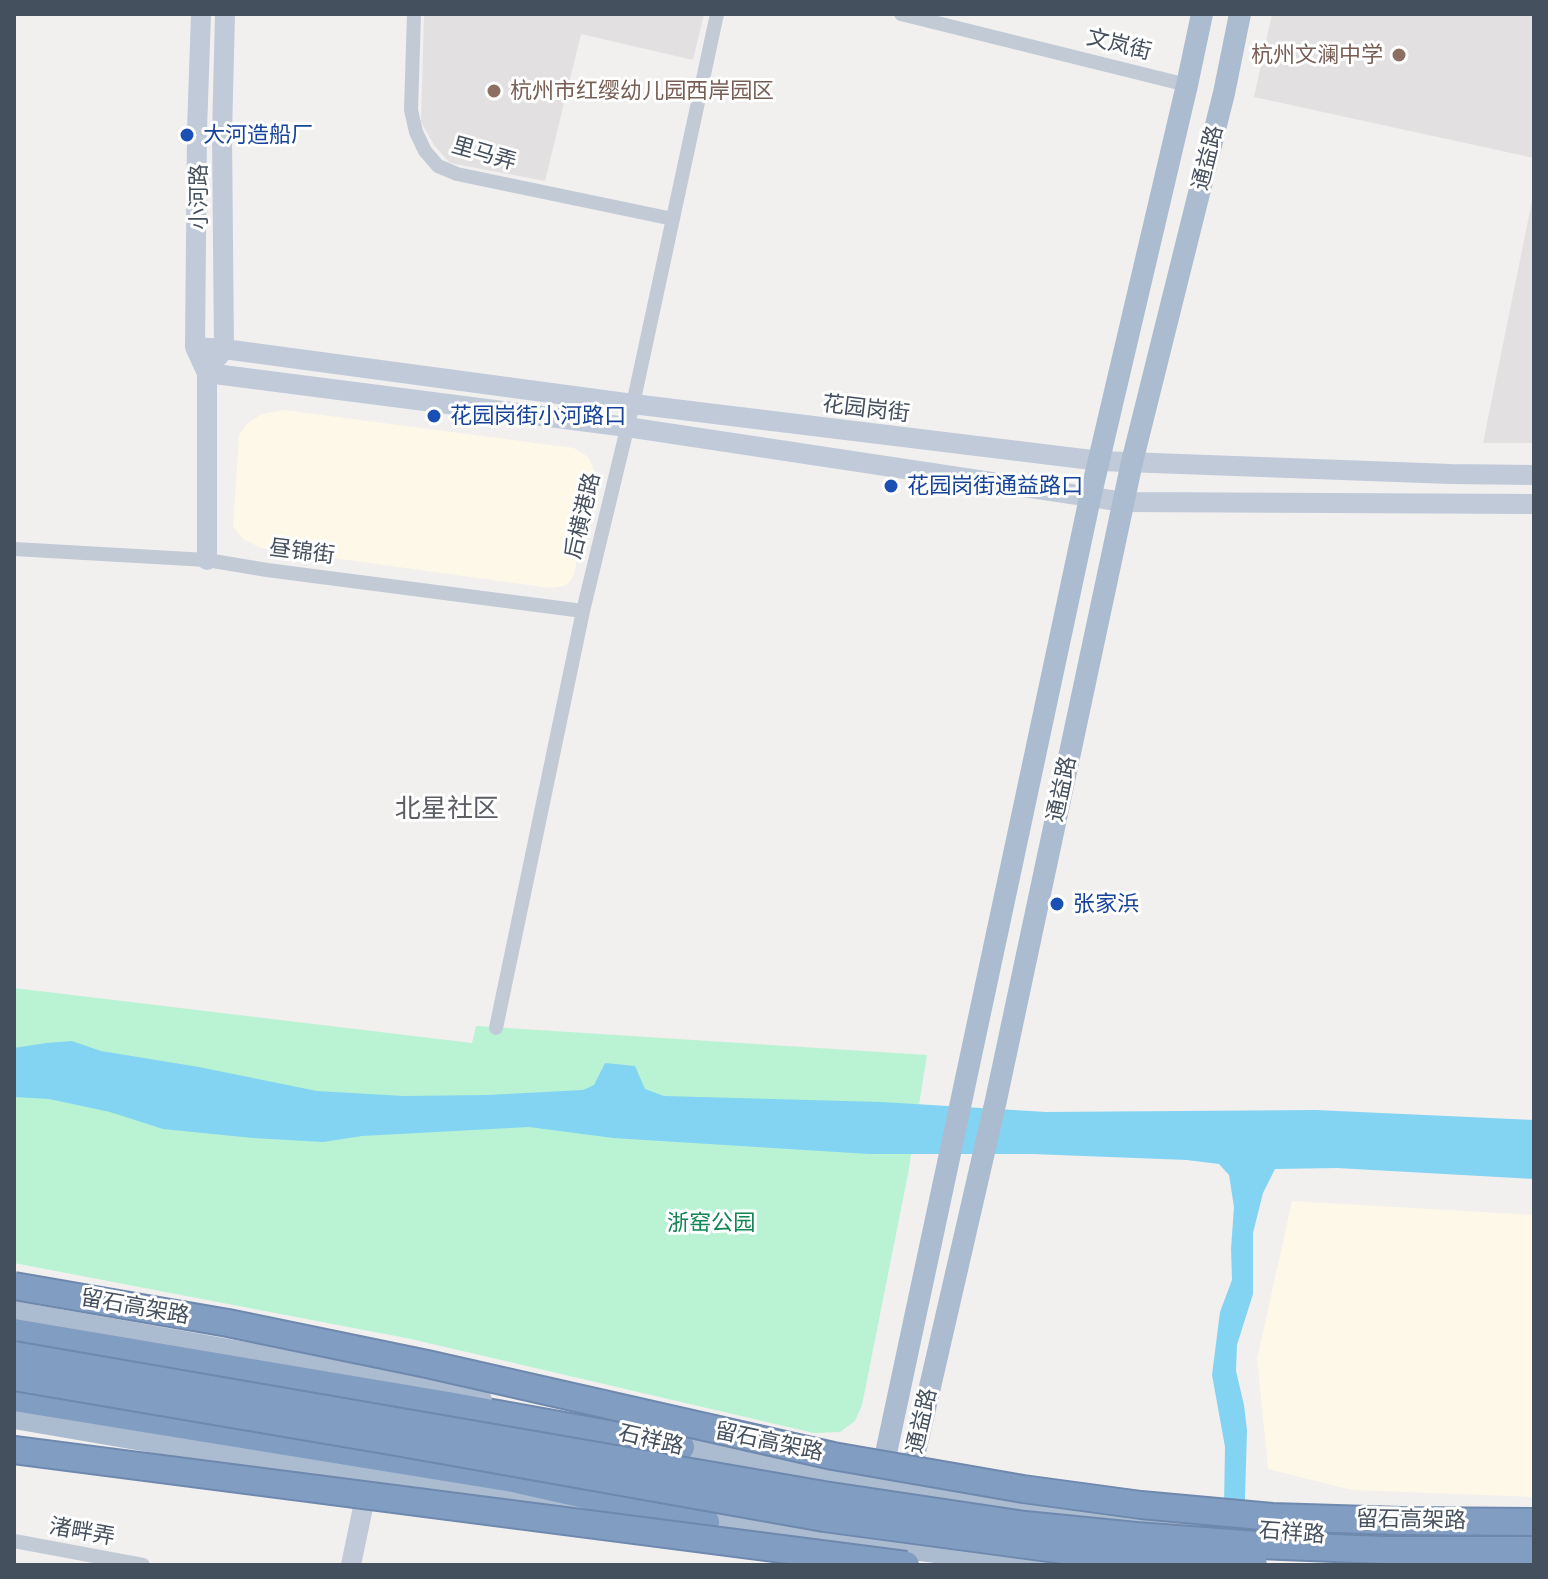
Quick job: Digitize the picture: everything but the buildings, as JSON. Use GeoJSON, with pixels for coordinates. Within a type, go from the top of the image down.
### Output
{"type":"FeatureCollection","features":[{"type":"Feature","properties":{"kind":"highway","name":"留石高架路"},"geometry":{"type":"LineString","coordinates":[[14,1286],[243,1326],[427,1364],[833,1456],[1023,1489],[1141,1505],[1272,1517],[1534,1522]]}},
{"type":"Feature","properties":{"kind":"highway"},"geometry":{"type":"LineString","coordinates":[[14,1332],[681,1447]]}},
{"type":"Feature","properties":{"kind":"highway","name":"留石高架路"},"geometry":{"type":"LineString","coordinates":[[14,1355],[824,1495],[1025,1525],[1258,1545],[1384,1550],[1534,1550]]}},
{"type":"Feature","properties":{"kind":"highway"},"geometry":{"type":"LineString","coordinates":[[14,1377],[838,1520],[1116,1557],[1254,1565]]}},
{"type":"Feature","properties":{"kind":"highway"},"geometry":{"type":"LineString","coordinates":[[14,1398],[513,1479],[706,1522]]}},
{"type":"Feature","properties":{"kind":"highway"},"geometry":{"type":"LineString","coordinates":[[14,1450],[896,1559]]}},
{"type":"Feature","properties":{"kind":"main road","name":"通益路"},"geometry":{"type":"LineString","coordinates":[[862,1554],[1090,498],[1202,14]]}},
{"type":"Feature","properties":{"kind":"main road","name":"通益路"},"geometry":{"type":"LineString","coordinates":[[896,1559],[905,1492],[996,1100],[1132,462],[1224,93],[1240,14]]}},
{"type":"Feature","properties":{"kind":"main road","name":"石祥路"},"geometry":{"type":"LineString","coordinates":[[14,1312],[399,1380],[681,1447],[905,1492],[1081,1514],[1380,1540],[1534,1536]]}},
{"type":"Feature","properties":{"kind":"main road"},"geometry":{"type":"LineString","coordinates":[[14,1418],[369,1479],[706,1522],[896,1559],[1039,1565]]}},
{"type":"Feature","properties":{"kind":"street","name":"小河路"},"geometry":{"type":"LineString","coordinates":[[201,14],[195,347],[207,373],[207,560]]}},
{"type":"Feature","properties":{"kind":"street","name":"小河路"},"geometry":{"type":"LineString","coordinates":[[224,349],[222,134],[225,14]]}},
{"type":"Feature","properties":{"kind":"street","name":"里马弄"},"geometry":{"type":"LineString","coordinates":[[414,14],[411,110],[425,151],[438,166],[457,174],[673,219]]}},
{"type":"Feature","properties":{"kind":"street","name":"后横港路"},"geometry":{"type":"LineString","coordinates":[[496,1028],[583,611],[633,404],[717,14]]}},
{"type":"Feature","properties":{"kind":"street","name":"文岚街"},"geometry":{"type":"LineString","coordinates":[[901,14],[1187,85]]}},
{"type":"Feature","properties":{"kind":"street","name":"花园岗街"},"geometry":{"type":"LineString","coordinates":[[195,347],[1100,461],[1534,475]]}},
{"type":"Feature","properties":{"kind":"street"},"geometry":{"type":"LineString","coordinates":[[224,349],[207,373],[627,427],[1090,498],[1124,502],[1534,504]]}},
{"type":"Feature","properties":{"kind":"street","name":"昼锦街"},"geometry":{"type":"LineString","coordinates":[[14,549],[207,560],[583,611]]}},
{"type":"Feature","properties":{"kind":"street"},"geometry":{"type":"LineString","coordinates":[[351,1565],[369,1479]]}},
{"type":"Feature","properties":{"kind":"street","name":"渚畔弄"},"geometry":{"type":"LineString","coordinates":[[14,1541],[143,1565]]}},
{"type":"Feature","properties":{"kind":"shaded area","name":"杭州市红缨幼儿园西岸园区"},"geometry":{"type":"Polygon","coordinates":[[[424,14],[704,14],[693,60],[581,34],[545,181],[450,163],[434,145],[421,122],[424,14]]]}},
{"type":"Feature","properties":{"kind":"shaded area","name":"杭州文澜中学"},"geometry":{"type":"Polygon","coordinates":[[[1272,14],[1534,14],[1534,158],[1254,97],[1272,14]]]}},
{"type":"Feature","properties":{"kind":"shaded area"},"geometry":{"type":"Polygon","coordinates":[[[1534,191],[1534,443],[1483,443],[1534,191]]]}},
{"type":"Feature","properties":{"kind":"shaded area"},"geometry":{"type":"Polygon","coordinates":[[[284,410],[574,448],[588,457],[595,481],[570,582],[550,588],[261,548],[243,539],[233,527],[239,435],[248,423],[262,414],[284,410]]]}},
{"type":"Feature","properties":{"kind":"shaded area"},"geometry":{"type":"Polygon","coordinates":[[[1292,1201],[1534,1215],[1534,1497],[1352,1490],[1268,1469],[1257,1359],[1292,1201]]]}},
{"type":"Feature","properties":{"kind":"green space","name":"浙窑公园"},"geometry":{"type":"Polygon","coordinates":[[[14,988],[472,1043],[476,1026],[927,1055],[908,1174],[862,1405],[855,1421],[840,1432],[814,1433],[411,1339],[14,1263],[14,988]]]}},
{"type":"Feature","properties":{"kind":"water"},"geometry":{"type":"Polygon","coordinates":[[[72,1041],[101,1051],[317,1091],[404,1096],[583,1090],[594,1085],[605,1063],[635,1066],[645,1089],[664,1096],[882,1102],[1046,1112],[1316,1110],[1534,1120],[1534,1179],[1337,1168],[1275,1169],[1263,1193],[1253,1233],[1253,1294],[1237,1345],[1236,1371],[1247,1430],[1243,1565],[1223,1565],[1225,1447],[1212,1375],[1220,1312],[1232,1280],[1234,1207],[1229,1175],[1219,1164],[1032,1154],[869,1154],[613,1138],[529,1127],[362,1136],[323,1142],[163,1129],[110,1112],[49,1099],[14,1097],[14,1048],[72,1041]]]}},
{"type":"Feature","properties":{"kind":"place","name":"杭州文澜中学"},"geometry":{"type":"Point","coordinates":[1399,55]}},
{"type":"Feature","properties":{"kind":"place","name":"杭州市红缨幼儿园西岸园区"},"geometry":{"type":"Point","coordinates":[494,91]}},
{"type":"Feature","properties":{"kind":"place","name":"大河造船厂"},"geometry":{"type":"Point","coordinates":[187,135]}},
{"type":"Feature","properties":{"kind":"place","name":"花园岗街小河路口"},"geometry":{"type":"Point","coordinates":[434,416]}},
{"type":"Feature","properties":{"kind":"place","name":"花园岗街通益路口"},"geometry":{"type":"Point","coordinates":[891,486]}},
{"type":"Feature","properties":{"kind":"place","name":"张家浜"},"geometry":{"type":"Point","coordinates":[1057,904]}},
{"type":"Feature","properties":{"kind":"district","name":"北星社区"},"geometry":{"type":"Point","coordinates":[447,809]}}]}
